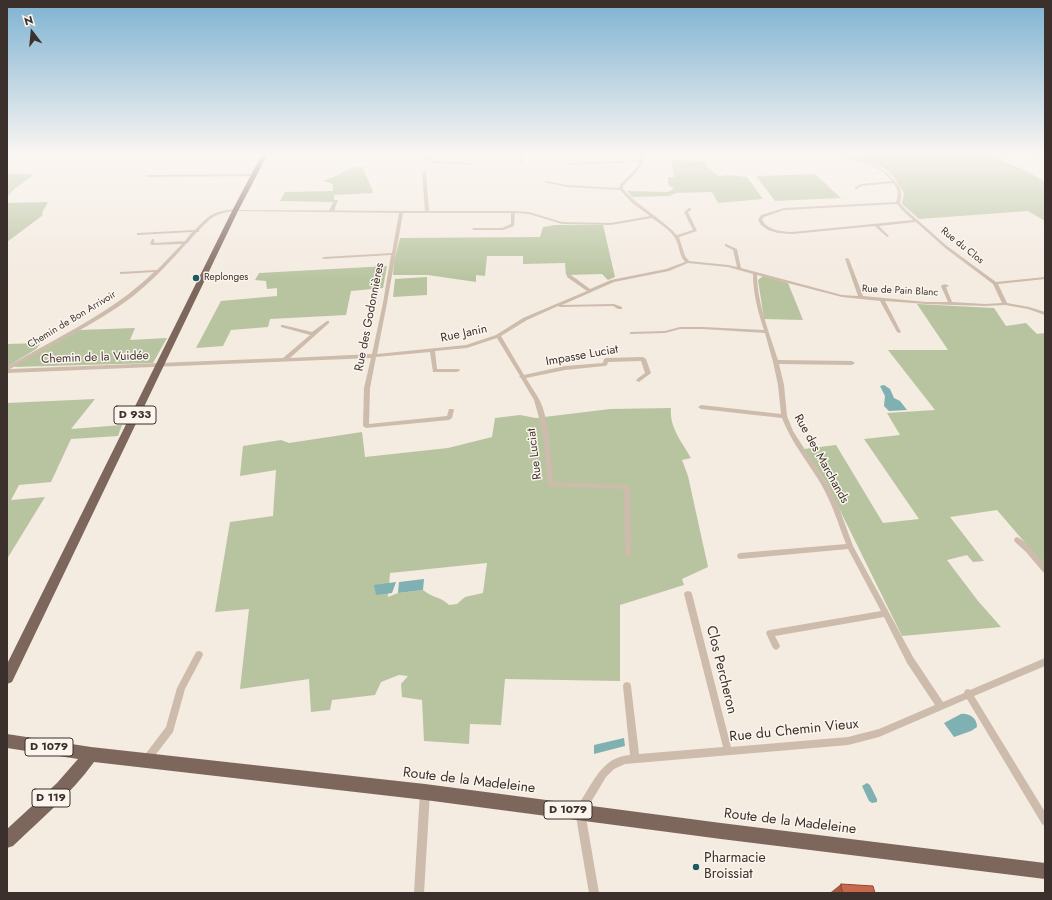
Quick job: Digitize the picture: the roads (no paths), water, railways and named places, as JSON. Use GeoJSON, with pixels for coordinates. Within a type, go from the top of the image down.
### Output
{"type":"FeatureCollection","features":[{"type":"Feature","properties":{"kind":"main road","name":"D 933"},"geometry":{"type":"LineString","coordinates":[[7,678],[243,196]]}},
{"type":"Feature","properties":{"kind":"main road","name":"Route de la Madeleine"},"geometry":{"type":"LineString","coordinates":[[7,741],[91,754],[425,792],[721,831],[1045,871]]}},
{"type":"Feature","properties":{"kind":"main road","name":"D 119"},"geometry":{"type":"LineString","coordinates":[[7,840],[74,776],[91,754]]}},
{"type":"Feature","properties":{"kind":"street"},"geometry":{"type":"LineString","coordinates":[[426,196],[427,212]]}},
{"type":"Feature","properties":{"kind":"street"},"geometry":{"type":"LineString","coordinates":[[629,196],[676,237],[682,256],[688,262]]}},
{"type":"Feature","properties":{"kind":"street"},"geometry":{"type":"LineString","coordinates":[[900,196],[898,203],[784,209],[762,216],[760,220],[762,226],[776,232],[802,233],[917,221]]}},
{"type":"Feature","properties":{"kind":"street","name":"Rue du Clos"},"geometry":{"type":"LineString","coordinates":[[898,203],[946,247],[995,283]]}},
{"type":"Feature","properties":{"kind":"street"},"geometry":{"type":"LineString","coordinates":[[676,237],[695,231],[686,212],[690,209]]}},
{"type":"Feature","properties":{"kind":"street","name":"Chemin de Bon Arrivoir"},"geometry":{"type":"LineString","coordinates":[[7,370],[110,308],[147,282],[217,213],[235,211],[513,212],[534,214],[562,224],[611,224],[652,217]]}},
{"type":"Feature","properties":{"kind":"street","name":"Rue des Godonnières"},"geometry":{"type":"LineString","coordinates":[[401,212],[366,398],[366,426],[449,418],[451,410]]}},
{"type":"Feature","properties":{"kind":"street"},"geometry":{"type":"LineString","coordinates":[[474,229],[503,229],[513,225],[513,212]]}},
{"type":"Feature","properties":{"kind":"street"},"geometry":{"type":"LineString","coordinates":[[876,225],[887,236]]}},
{"type":"Feature","properties":{"kind":"street"},"geometry":{"type":"LineString","coordinates":[[138,234],[198,231]]}},
{"type":"Feature","properties":{"kind":"street"},"geometry":{"type":"LineString","coordinates":[[153,240],[152,244],[187,242]]}},
{"type":"Feature","properties":{"kind":"street"},"geometry":{"type":"LineString","coordinates":[[726,245],[735,249],[738,268]]}},
{"type":"Feature","properties":{"kind":"street"},"geometry":{"type":"LineString","coordinates":[[324,258],[393,254]]}},
{"type":"Feature","properties":{"kind":"street"},"geometry":{"type":"LineString","coordinates":[[847,259],[861,298]]}},
{"type":"Feature","properties":{"kind":"street","name":"Rue Janin"},"geometry":{"type":"LineString","coordinates":[[161,365],[373,356],[432,351],[467,346],[498,336],[525,319],[613,281],[667,270],[688,262],[723,264],[755,273]]}},
{"type":"Feature","properties":{"kind":"street"},"geometry":{"type":"LineString","coordinates":[[122,273],[157,271]]}},
{"type":"Feature","properties":{"kind":"street","name":"Rue de Pain Blanc"},"geometry":{"type":"LineString","coordinates":[[755,273],[842,296],[882,300],[950,302],[986,305],[1005,304],[1029,308],[1045,314]]}},
{"type":"Feature","properties":{"kind":"street","name":"Rue des Marchands"},"geometry":{"type":"LineString","coordinates":[[755,273],[760,307],[776,362],[781,385],[784,416],[790,432],[824,484],[835,505],[850,546],[885,614],[910,660],[940,706]]}},
{"type":"Feature","properties":{"kind":"street"},"geometry":{"type":"LineString","coordinates":[[569,276],[590,291]]}},
{"type":"Feature","properties":{"kind":"street"},"geometry":{"type":"LineString","coordinates":[[1005,304],[995,283],[1045,278]]}},
{"type":"Feature","properties":{"kind":"street"},"geometry":{"type":"LineString","coordinates":[[947,286],[942,286],[950,302]]}},
{"type":"Feature","properties":{"kind":"street"},"geometry":{"type":"LineString","coordinates":[[882,300],[899,332]]}},
{"type":"Feature","properties":{"kind":"street"},"geometry":{"type":"LineString","coordinates":[[556,306],[614,305],[620,308]]}},
{"type":"Feature","properties":{"kind":"street"},"geometry":{"type":"LineString","coordinates":[[284,360],[327,322]]}},
{"type":"Feature","properties":{"kind":"street"},"geometry":{"type":"LineString","coordinates":[[283,326],[313,334]]}},
{"type":"Feature","properties":{"kind":"street"},"geometry":{"type":"LineString","coordinates":[[631,333],[665,332],[680,328],[767,332]]}},
{"type":"Feature","properties":{"kind":"street","name":"Rue Luciat"},"geometry":{"type":"LineString","coordinates":[[498,336],[537,400],[541,411],[548,447],[550,484],[627,487],[628,554]]}},
{"type":"Feature","properties":{"kind":"street"},"geometry":{"type":"LineString","coordinates":[[432,351],[435,371],[457,370]]}},
{"type":"Feature","properties":{"kind":"street","name":"Impasse Luciat"},"geometry":{"type":"LineString","coordinates":[[522,377],[565,368],[605,364],[606,360],[643,359],[648,373],[639,380]]}},
{"type":"Feature","properties":{"kind":"street"},"geometry":{"type":"LineString","coordinates":[[776,362],[852,363]]}},
{"type":"Feature","properties":{"kind":"street","name":"Chemin de la Vuidée"},"geometry":{"type":"LineString","coordinates":[[7,370],[161,365]]}},
{"type":"Feature","properties":{"kind":"street"},"geometry":{"type":"LineString","coordinates":[[701,407],[784,416]]}},
{"type":"Feature","properties":{"kind":"street"},"geometry":{"type":"LineString","coordinates":[[1017,540],[1028,550],[1045,570]]}},
{"type":"Feature","properties":{"kind":"street"},"geometry":{"type":"LineString","coordinates":[[740,556],[850,546]]}},
{"type":"Feature","properties":{"kind":"street","name":"Clos Percheron"},"geometry":{"type":"LineString","coordinates":[[688,594],[728,751]]}},
{"type":"Feature","properties":{"kind":"street"},"geometry":{"type":"LineString","coordinates":[[776,646],[770,633],[885,614]]}},
{"type":"Feature","properties":{"kind":"street"},"geometry":{"type":"LineString","coordinates":[[146,760],[170,729],[181,688],[200,655]]}},
{"type":"Feature","properties":{"kind":"street","name":"Rue du Chemin Vieux"},"geometry":{"type":"LineString","coordinates":[[580,812],[603,774],[611,766],[625,760],[848,741],[879,734],[968,693],[1045,662]]}},
{"type":"Feature","properties":{"kind":"street"},"geometry":{"type":"LineString","coordinates":[[628,686],[635,759]]}},
{"type":"Feature","properties":{"kind":"street"},"geometry":{"type":"LineString","coordinates":[[968,693],[1045,821]]}},
{"type":"Feature","properties":{"kind":"street"},"geometry":{"type":"LineString","coordinates":[[419,893],[425,792]]}},
{"type":"Feature","properties":{"kind":"street"},"geometry":{"type":"LineString","coordinates":[[580,812],[594,893]]}},
{"type":"Feature","properties":{"kind":"water"},"geometry":{"type":"Polygon","coordinates":[[[884,385],[890,389],[894,398],[900,401],[907,410],[889,411],[884,406],[885,396],[880,386],[884,385]]]}},
{"type":"Feature","properties":{"kind":"water"},"geometry":{"type":"Polygon","coordinates":[[[424,579],[423,590],[398,593],[399,582],[424,579]]]}},
{"type":"Feature","properties":{"kind":"water"},"geometry":{"type":"Polygon","coordinates":[[[396,582],[392,593],[376,595],[374,585],[396,582]]]}},
{"type":"Feature","properties":{"kind":"water"},"geometry":{"type":"Polygon","coordinates":[[[961,714],[967,714],[972,717],[976,721],[977,727],[971,731],[954,737],[944,723],[961,714]]]}},
{"type":"Feature","properties":{"kind":"water"},"geometry":{"type":"Polygon","coordinates":[[[624,738],[625,746],[594,754],[594,745],[624,738]]]}},
{"type":"Feature","properties":{"kind":"water"},"geometry":{"type":"Polygon","coordinates":[[[867,783],[870,785],[877,802],[872,803],[869,801],[862,786],[867,783]]]}},
{"type":"Feature","properties":{"kind":"place","name":"Replonges"},"geometry":{"type":"Point","coordinates":[196,278]}},
{"type":"Feature","properties":{"kind":"place","name":"Pharmacie Broissiat"},"geometry":{"type":"Point","coordinates":[696,867]}}]}
